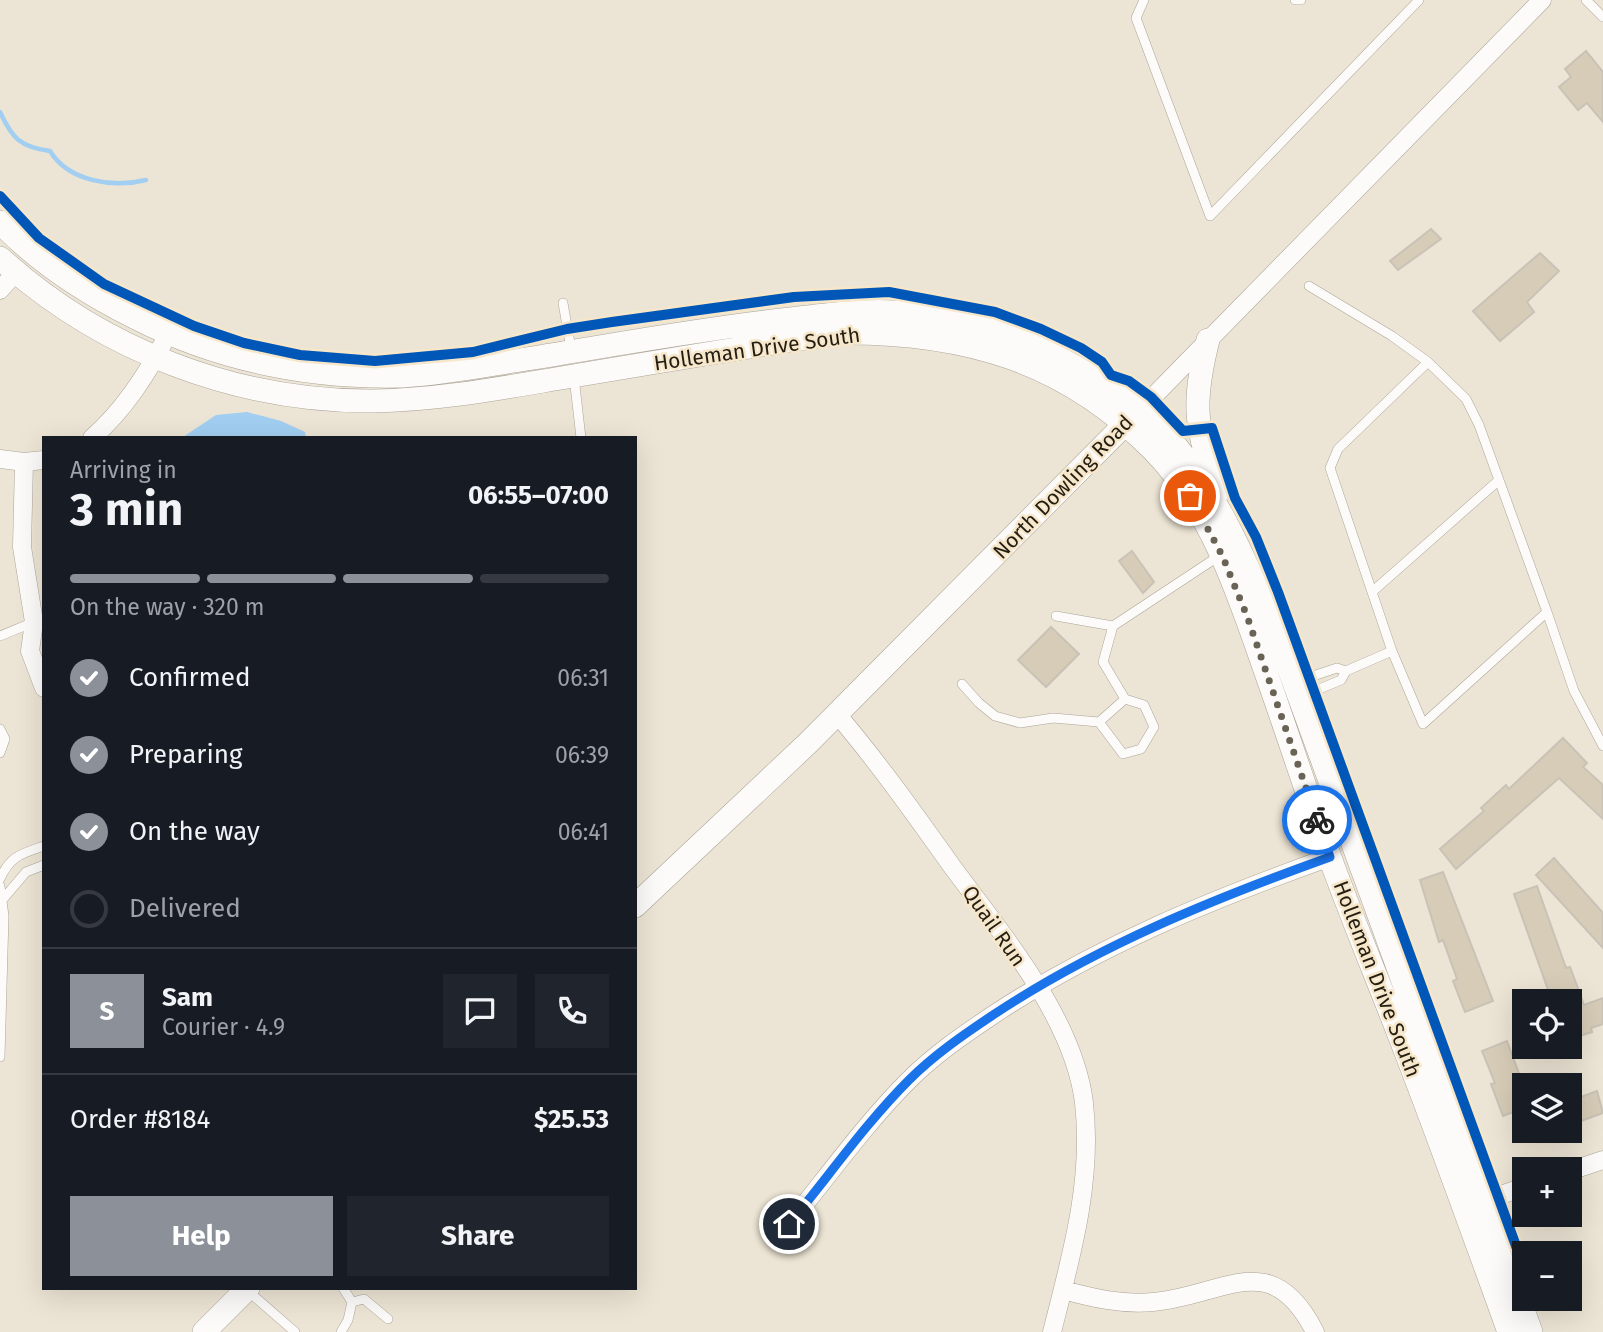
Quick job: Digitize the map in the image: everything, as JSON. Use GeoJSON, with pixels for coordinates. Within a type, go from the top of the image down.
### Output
{"type":"FeatureCollection","features":[{"type":"Feature","properties":{"kind":"street","name":"North Dowling Road"},"geometry":{"type":"LineString","coordinates":[[637,904],[836,713],[1542,0]]}},
{"type":"Feature","properties":{"kind":"street","name":"Holleman Drive South"},"geometry":{"type":"LineString","coordinates":[[0,222],[50,268],[81,289],[168,334],[230,356],[285,369],[337,375],[406,376],[678,333],[842,313],[894,312],[939,318],[1024,341],[1104,383],[1133,416],[1201,513],[1222,555],[1247,616],[1330,857],[1407,1053],[1473,1205]]}},
{"type":"Feature","properties":{"kind":"street"},"geometry":{"type":"LineString","coordinates":[[0,290],[4,263]]}},
{"type":"Feature","properties":{"kind":"street","name":"Holleman Drive South"},"geometry":{"type":"LineString","coordinates":[[4,263],[91,327],[156,357],[209,377],[243,386],[331,400],[374,401],[470,394],[840,333],[892,332],[969,344],[1032,365],[1133,416],[1181,452],[1229,525],[1245,558],[1297,690],[1354,848],[1473,1205],[1509,1332]]}},
{"type":"Feature","properties":{"kind":"street"},"geometry":{"type":"LineString","coordinates":[[94,436],[109,423],[135,390],[168,334]]}},
{"type":"Feature","properties":{"kind":"street"},"geometry":{"type":"LineString","coordinates":[[1208,340],[1199,376],[1196,408],[1200,438],[1229,525]]}},
{"type":"Feature","properties":{"kind":"street"},"geometry":{"type":"LineString","coordinates":[[0,459],[24,463],[42,460]]}},
{"type":"Feature","properties":{"kind":"street"},"geometry":{"type":"LineString","coordinates":[[24,463],[22,547],[39,628],[30,651],[42,683]]}},
{"type":"Feature","properties":{"kind":"street","name":"Quail Run"},"geometry":{"type":"LineString","coordinates":[[836,713],[876,761],[1036,986],[1060,1028],[1078,1074],[1086,1125],[1084,1193],[1052,1332]]}},
{"type":"Feature","properties":{"kind":"street"},"geometry":{"type":"LineString","coordinates":[[789,1224],[869,1124],[909,1079],[954,1041],[1036,986],[1154,926],[1330,857]]}},
{"type":"Feature","properties":{"kind":"street"},"geometry":{"type":"LineString","coordinates":[[1582,1167],[1603,1160]]}},
{"type":"Feature","properties":{"kind":"street"},"geometry":{"type":"LineString","coordinates":[[1512,1191],[1473,1205],[1531,1332]]}},
{"type":"Feature","properties":{"kind":"street"},"geometry":{"type":"LineString","coordinates":[[1063,1290],[1106,1301],[1143,1302],[1168,1300],[1233,1284],[1266,1283],[1281,1288],[1293,1297],[1303,1308],[1315,1332]]}},
{"type":"Feature","properties":{"kind":"street"},"geometry":{"type":"LineString","coordinates":[[204,1332],[246,1290]]}},
{"type":"Feature","properties":{"kind":"lane"},"geometry":{"type":"LineString","coordinates":[[1144,0],[1136,18],[1210,216],[1419,0]]}},
{"type":"Feature","properties":{"kind":"lane"},"geometry":{"type":"LineString","coordinates":[[1586,0],[1603,17]]}},
{"type":"Feature","properties":{"kind":"lane"},"geometry":{"type":"LineString","coordinates":[[1309,286],[1382,329],[1428,362],[1466,399],[1479,425],[1574,691],[1603,746]]}},
{"type":"Feature","properties":{"kind":"lane"},"geometry":{"type":"LineString","coordinates":[[563,303],[581,436]]}},
{"type":"Feature","properties":{"kind":"lane"},"geometry":{"type":"LineString","coordinates":[[1428,362],[1333,456],[1330,468],[1392,651],[1423,724],[1547,612]]}},
{"type":"Feature","properties":{"kind":"lane"},"geometry":{"type":"LineString","coordinates":[[1371,592],[1499,480]]}},
{"type":"Feature","properties":{"kind":"lane"},"geometry":{"type":"LineString","coordinates":[[1056,616],[1112,626],[1222,555]]}},
{"type":"Feature","properties":{"kind":"lane"},"geometry":{"type":"LineString","coordinates":[[1099,722],[1123,754],[1141,749],[1154,727],[1144,705],[1125,699],[1103,662],[1112,626]]}},
{"type":"Feature","properties":{"kind":"lane"},"geometry":{"type":"LineString","coordinates":[[0,636],[39,628]]}},
{"type":"Feature","properties":{"kind":"lane"},"geometry":{"type":"LineString","coordinates":[[1297,690],[1341,680],[1346,671],[1392,651]]}},
{"type":"Feature","properties":{"kind":"lane"},"geometry":{"type":"LineString","coordinates":[[1297,690],[1336,667],[1346,671]]}},
{"type":"Feature","properties":{"kind":"lane"},"geometry":{"type":"LineString","coordinates":[[962,684],[995,716],[1020,723],[1053,718],[1099,722],[1125,699]]}},
{"type":"Feature","properties":{"kind":"lane"},"geometry":{"type":"LineString","coordinates":[[0,729],[5,739],[0,754]]}},
{"type":"Feature","properties":{"kind":"lane"},"geometry":{"type":"LineString","coordinates":[[0,879],[7,864],[16,857],[42,847]]}},
{"type":"Feature","properties":{"kind":"lane"},"geometry":{"type":"LineString","coordinates":[[16,857],[26,872]]}},
{"type":"Feature","properties":{"kind":"lane"},"geometry":{"type":"LineString","coordinates":[[2,899],[26,872],[42,866]]}},
{"type":"Feature","properties":{"kind":"lane"},"geometry":{"type":"LineString","coordinates":[[0,886],[0,1057]]}},
{"type":"Feature","properties":{"kind":"lane"},"geometry":{"type":"LineString","coordinates":[[248,1290],[295,1332]]}},
{"type":"Feature","properties":{"kind":"lane"},"geometry":{"type":"LineString","coordinates":[[341,1332],[348,1320],[352,1302],[344,1290]]}},
{"type":"Feature","properties":{"kind":"lane"},"geometry":{"type":"LineString","coordinates":[[352,1302],[364,1299],[388,1319]]}},
{"type":"Feature","properties":{"kind":"water"},"geometry":{"type":"Polygon","coordinates":[[[247,412],[281,421],[305,432],[306,436],[184,436],[216,415],[247,412]]]}},
{"type":"Feature","properties":{"kind":"building"},"geometry":{"type":"Polygon","coordinates":[[[1586,51],[1603,72],[1603,122],[1587,103],[1578,110],[1559,87],[1571,77],[1565,69],[1586,51]]]}},
{"type":"Feature","properties":{"kind":"building"},"geometry":{"type":"Polygon","coordinates":[[[1431,229],[1441,239],[1398,270],[1390,261],[1431,229]]]}},
{"type":"Feature","properties":{"kind":"building"},"geometry":{"type":"Polygon","coordinates":[[[1540,253],[1559,271],[1527,302],[1534,312],[1500,341],[1473,311],[1540,253]]]}},
{"type":"Feature","properties":{"kind":"building"},"geometry":{"type":"Polygon","coordinates":[[[1132,551],[1154,582],[1143,593],[1119,561],[1132,551]]]}},
{"type":"Feature","properties":{"kind":"building"},"geometry":{"type":"Polygon","coordinates":[[[1051,627],[1079,654],[1046,687],[1018,660],[1051,627]]]}},
{"type":"Feature","properties":{"kind":"building"},"geometry":{"type":"Polygon","coordinates":[[[1563,738],[1587,763],[1583,767],[1603,785],[1603,819],[1559,778],[1456,869],[1440,849],[1484,811],[1481,808],[1506,785],[1509,789],[1563,738]]]}},
{"type":"Feature","properties":{"kind":"building"},"geometry":{"type":"Polygon","coordinates":[[[1554,858],[1603,913],[1603,948],[1536,875],[1554,858]]]}},
{"type":"Feature","properties":{"kind":"building"},"geometry":{"type":"Polygon","coordinates":[[[1443,872],[1493,1001],[1465,1012],[1453,981],[1457,979],[1443,940],[1439,942],[1420,880],[1443,872]]]}},
{"type":"Feature","properties":{"kind":"building"},"geometry":{"type":"Polygon","coordinates":[[[1537,886],[1566,968],[1570,967],[1578,989],[1548,989],[1514,894],[1537,886]]]}},
{"type":"Feature","properties":{"kind":"building"},"geometry":{"type":"Polygon","coordinates":[[[1603,998],[1603,1024],[1591,1028],[1592,1032],[1582,1035],[1582,1000],[1584,1005],[1603,998]]]}},
{"type":"Feature","properties":{"kind":"building"},"geometry":{"type":"Polygon","coordinates":[[[1507,1041],[1519,1073],[1512,1073],[1512,1113],[1503,1116],[1491,1084],[1495,1083],[1482,1051],[1507,1041]]]}},
{"type":"Feature","properties":{"kind":"building"},"geometry":{"type":"Polygon","coordinates":[[[1597,1091],[1603,1113],[1582,1121],[1582,1097],[1597,1091]]]}},
{"type":"Feature","properties":{"kind":"waterway"},"geometry":{"type":"LineString","coordinates":[[0,112],[18,140],[31,147],[50,151],[58,161],[80,176],[107,183],[146,180]]}},
{"type":"Feature","properties":{"kind":"cycle path"},"geometry":{"type":"LineString","coordinates":[[0,196],[39,238],[104,284],[194,326],[244,343],[300,355],[375,361],[473,352],[567,329],[612,322],[794,297],[889,292],[995,312],[1041,329],[1081,348],[1102,362],[1111,375],[1129,381],[1151,397],[1183,431],[1212,428],[1235,498],[1256,537],[1278,592],[1514,1241]]}},
{"type":"Feature","properties":{"kind":"way so far"},"geometry":{"type":"LineString","coordinates":[[1190,496],[1222,555],[1247,616],[1317,820]]}},
{"type":"Feature","properties":{"kind":"route"},"geometry":{"type":"LineString","coordinates":[[789,1224],[869,1124],[909,1079],[954,1041],[1036,986],[1141,932],[1273,877],[1330,857],[1317,820]]}}]}
